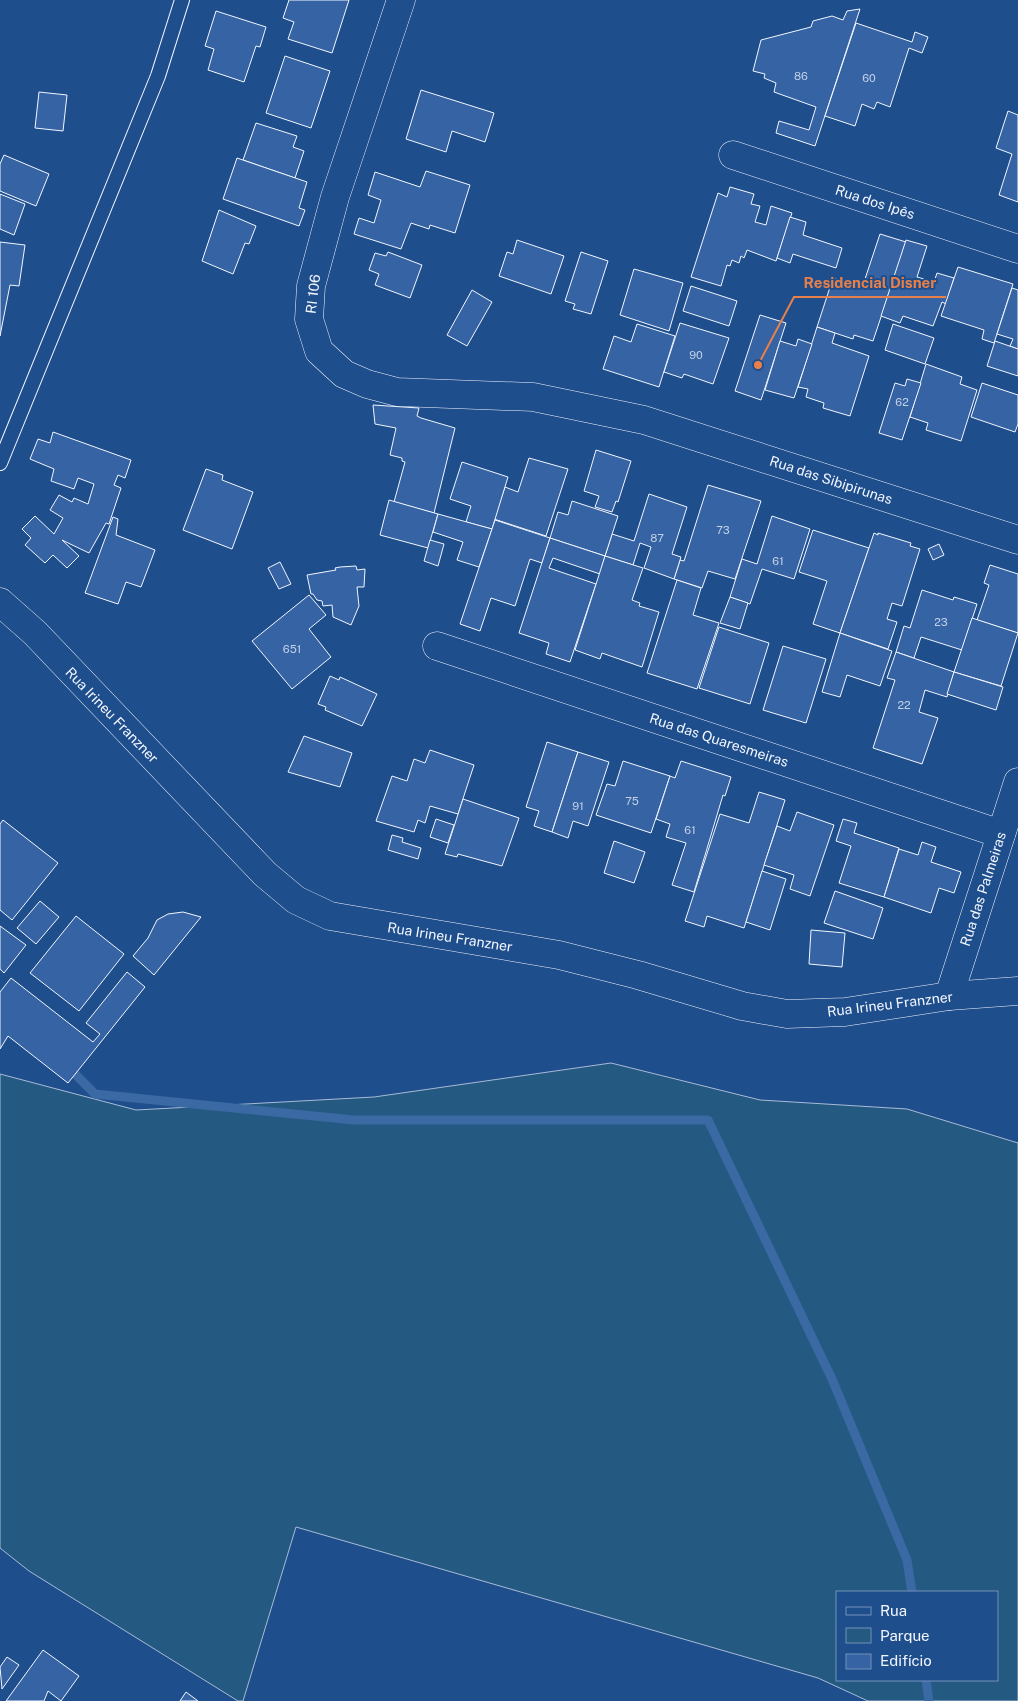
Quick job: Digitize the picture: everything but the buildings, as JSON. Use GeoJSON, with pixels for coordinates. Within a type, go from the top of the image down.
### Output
{"type":"FeatureCollection","features":[{"type":"Feature","properties":{"kind":"street","name":"RI 106"},"geometry":{"type":"LineString","coordinates":[[401,0],[335,198],[311,286],[309,319],[319,351],[344,374],[367,384],[398,392],[533,397],[644,420]]}},
{"type":"Feature","properties":{"kind":"street","name":"Rua dos Ipês"},"geometry":{"type":"LineString","coordinates":[[733,154],[1018,249]]}},
{"type":"Feature","properties":{"kind":"street","name":"Rua das Sibipirunas"},"geometry":{"type":"LineString","coordinates":[[644,420],[1018,540]]}},
{"type":"Feature","properties":{"kind":"street","name":"Rua Irineu Franzner"},"geometry":{"type":"LineString","coordinates":[[0,602],[35,633],[265,874],[296,900],[330,916],[558,955],[638,975],[742,1006],[787,1014],[845,1012],[949,996],[1018,991]]}},
{"type":"Feature","properties":{"kind":"street","name":"Rua das Quaresmeiras"},"geometry":{"type":"LineString","coordinates":[[437,646],[1000,834]]}},
{"type":"Feature","properties":{"kind":"street","name":"Rua das Palmeiras"},"geometry":{"type":"LineString","coordinates":[[949,996],[1018,782]]}},
{"type":"Feature","properties":{"kind":"lane"},"geometry":{"type":"LineString","coordinates":[[0,463],[158,76],[182,0]]}},
{"type":"Feature","properties":{"kind":"green space"},"geometry":{"type":"Polygon","coordinates":[[[611,1063],[760,1100],[907,1109],[1018,1143],[1018,1701],[868,1701],[818,1678],[296,1527],[243,1701],[238,1701],[29,1571],[0,1548],[0,1074],[136,1110],[374,1097],[611,1063]]]}},
{"type":"Feature","properties":{"kind":"waterway"},"geometry":{"type":"LineString","coordinates":[[67,1066],[95,1094],[354,1120],[708,1120],[832,1379],[907,1560],[912,1591]]}},
{"type":"Feature","properties":{"kind":"waterway"},"geometry":{"type":"LineString","coordinates":[[926,1681],[929,1701]]}},
{"type":"Feature","properties":{"kind":"place","name":"Residencial Disner"},"geometry":{"type":"Point","coordinates":[758,365]}}]}
